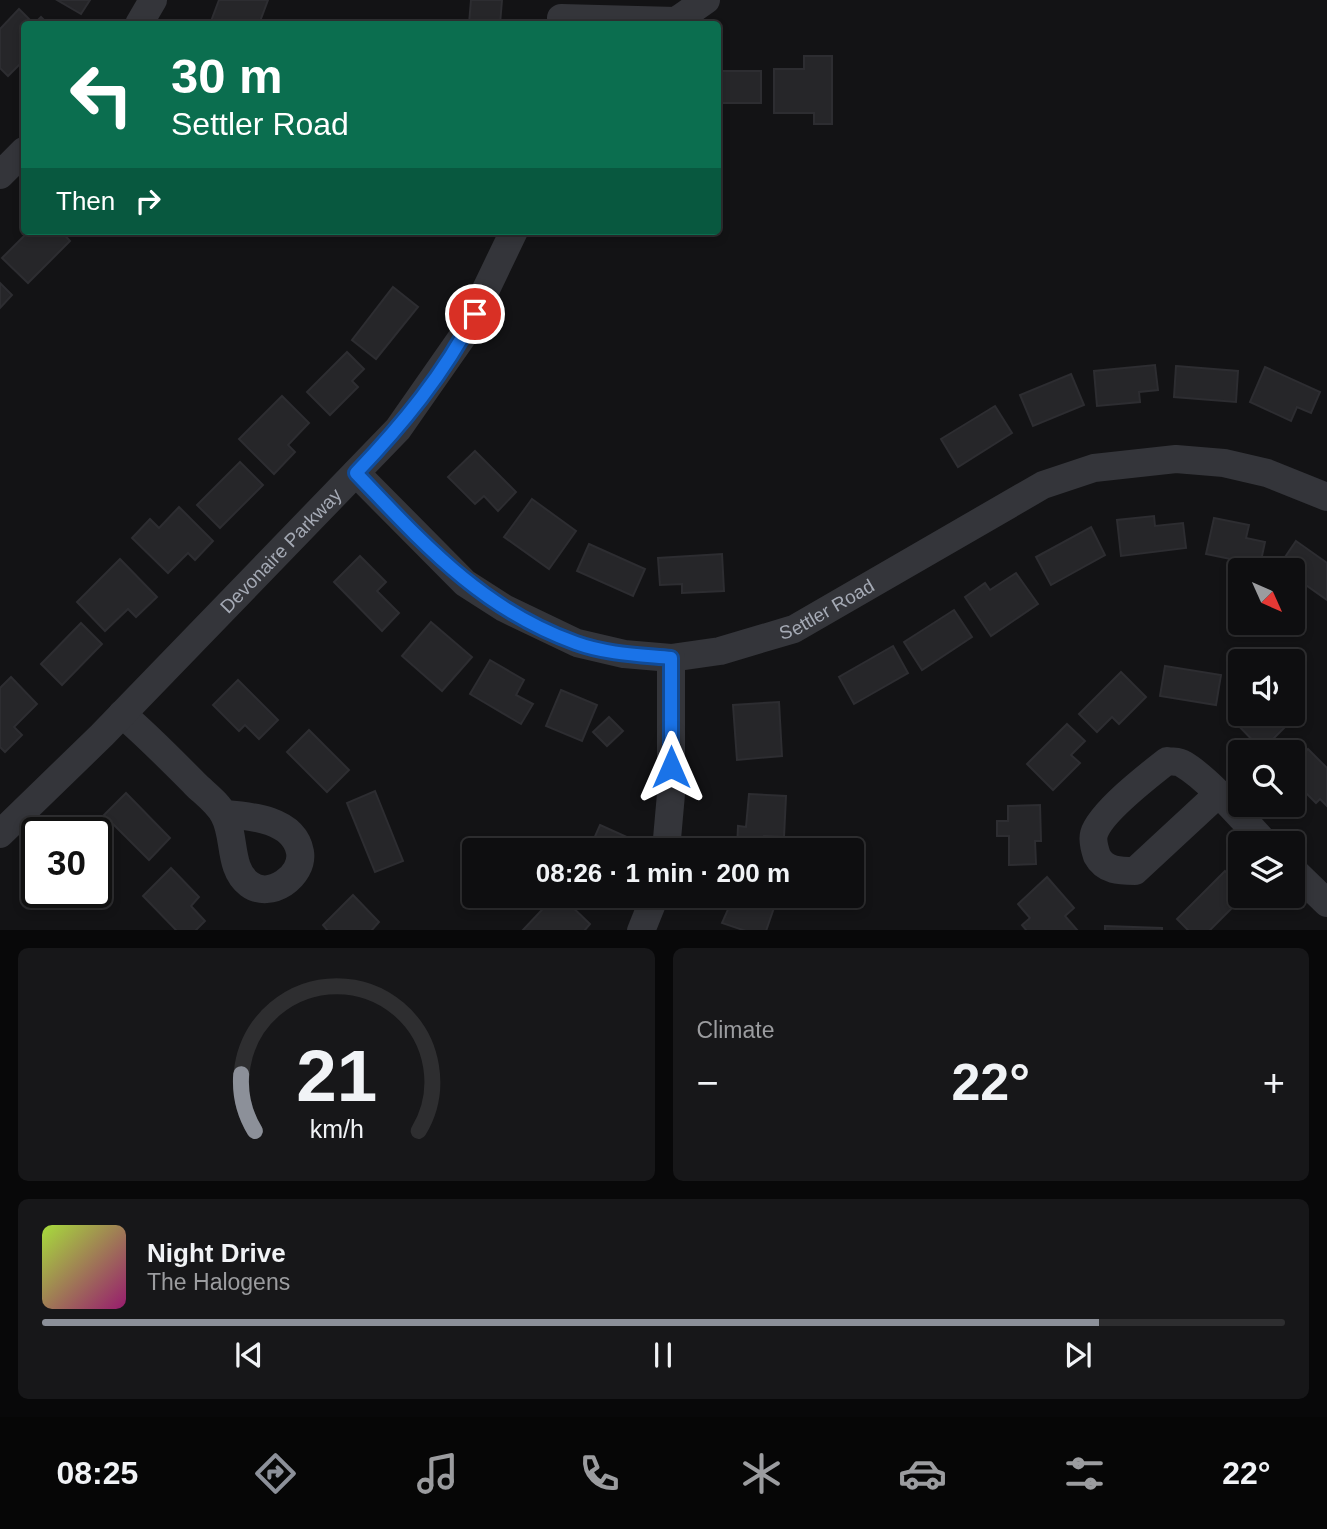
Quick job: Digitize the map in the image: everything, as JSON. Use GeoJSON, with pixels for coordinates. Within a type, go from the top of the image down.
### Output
{"type":"FeatureCollection","features":[{"type":"Feature","properties":{"kind":"street"},"geometry":{"type":"LineString","coordinates":[[141,21],[153,0]]}},
{"type":"Feature","properties":{"kind":"street"},"geometry":{"type":"LineString","coordinates":[[562,14],[676,21],[706,0]]}},
{"type":"Feature","properties":{"kind":"street","name":"Devonaire Parkway"},"geometry":{"type":"LineString","coordinates":[[0,834],[122,714],[398,429],[431,387],[465,333],[512,235]]}},
{"type":"Feature","properties":{"kind":"street","name":"Settler Road"},"geometry":{"type":"LineString","coordinates":[[356,473],[465,583],[504,608],[577,643],[624,653],[671,658],[720,651],[794,629],[1042,485],[1094,468],[1176,459],[1224,463],[1267,473],[1327,497]]}},
{"type":"Feature","properties":{"kind":"street"},"geometry":{"type":"LineString","coordinates":[[667,838],[671,794],[671,658]]}},
{"type":"Feature","properties":{"kind":"street"},"geometry":{"type":"LineString","coordinates":[[122,714],[224,814]]}},
{"type":"Feature","properties":{"kind":"street"},"geometry":{"type":"LineString","coordinates":[[1217,795],[1253,831]]}},
{"type":"Feature","properties":{"kind":"street"},"geometry":{"type":"LineString","coordinates":[[1305,882],[1327,903]]}},
{"type":"Feature","properties":{"kind":"street"},"geometry":{"type":"LineString","coordinates":[[641,930],[650,908]]}},
{"type":"Feature","properties":{"kind":"building"},"geometry":{"type":"Polygon","coordinates":[[[57,0],[90,0],[81,14],[57,0]]]}},
{"type":"Feature","properties":{"kind":"building"},"geometry":{"type":"Polygon","coordinates":[[[219,0],[268,0],[260,21],[211,21],[219,0]]]}},
{"type":"Feature","properties":{"kind":"building"},"geometry":{"type":"Polygon","coordinates":[[[471,0],[502,0],[500,21],[469,21],[471,0]]]}},
{"type":"Feature","properties":{"kind":"building"},"geometry":{"type":"Polygon","coordinates":[[[19,9],[31,21],[21,21],[21,63],[8,76],[0,68],[0,29],[19,9]]]}},
{"type":"Feature","properties":{"kind":"building"},"geometry":{"type":"Polygon","coordinates":[[[804,56],[832,56],[832,124],[814,124],[814,113],[774,113],[774,69],[804,69],[804,56]]]}},
{"type":"Feature","properties":{"kind":"building"},"geometry":{"type":"Polygon","coordinates":[[[721,71],[761,71],[761,103],[721,103],[721,71]]]}},
{"type":"Feature","properties":{"kind":"building"},"geometry":{"type":"Polygon","coordinates":[[[25,235],[65,235],[70,241],[28,283],[2,258],[25,235]]]}},
{"type":"Feature","properties":{"kind":"building"},"geometry":{"type":"Polygon","coordinates":[[[0,283],[12,295],[0,308],[0,283]]]}},
{"type":"Feature","properties":{"kind":"building"},"geometry":{"type":"Polygon","coordinates":[[[393,287],[418,307],[376,359],[352,340],[393,287]]]}},
{"type":"Feature","properties":{"kind":"building"},"geometry":{"type":"Polygon","coordinates":[[[347,352],[364,369],[352,381],[358,387],[330,415],[307,392],[347,352]]]}},
{"type":"Feature","properties":{"kind":"building"},"geometry":{"type":"Polygon","coordinates":[[[1155,365],[1158,390],[1139,392],[1140,402],[1097,406],[1094,371],[1155,365]]]}},
{"type":"Feature","properties":{"kind":"building"},"geometry":{"type":"Polygon","coordinates":[[[1176,366],[1238,371],[1236,402],[1174,397],[1176,366]]]}},
{"type":"Feature","properties":{"kind":"building"},"geometry":{"type":"Polygon","coordinates":[[[1265,367],[1320,392],[1311,413],[1297,407],[1291,421],[1250,402],[1265,367]]]}},
{"type":"Feature","properties":{"kind":"building"},"geometry":{"type":"Polygon","coordinates":[[[1071,374],[1084,405],[1033,426],[1020,395],[1071,374]]]}},
{"type":"Feature","properties":{"kind":"building"},"geometry":{"type":"Polygon","coordinates":[[[282,396],[309,423],[288,445],[295,452],[274,474],[239,439],[282,396]]]}},
{"type":"Feature","properties":{"kind":"building"},"geometry":{"type":"Polygon","coordinates":[[[995,406],[1012,433],[958,467],[941,439],[995,406]]]}},
{"type":"Feature","properties":{"kind":"building"},"geometry":{"type":"Polygon","coordinates":[[[475,451],[516,492],[498,511],[484,496],[475,504],[448,477],[475,451]]]}},
{"type":"Feature","properties":{"kind":"building"},"geometry":{"type":"Polygon","coordinates":[[[240,462],[263,485],[220,528],[197,505],[240,462]]]}},
{"type":"Feature","properties":{"kind":"building"},"geometry":{"type":"Polygon","coordinates":[[[532,499],[576,531],[549,569],[504,537],[532,499]]]}},
{"type":"Feature","properties":{"kind":"building"},"geometry":{"type":"Polygon","coordinates":[[[179,507],[213,541],[195,560],[188,553],[168,573],[132,538],[150,519],[159,528],[179,507]]]}},
{"type":"Feature","properties":{"kind":"building"},"geometry":{"type":"Polygon","coordinates":[[[1154,516],[1155,526],[1183,523],[1186,548],[1121,556],[1117,520],[1154,516]]]}},
{"type":"Feature","properties":{"kind":"building"},"geometry":{"type":"Polygon","coordinates":[[[1214,518],[1249,525],[1246,538],[1265,542],[1262,558],[1228,558],[1206,554],[1214,518]]]}},
{"type":"Feature","properties":{"kind":"building"},"geometry":{"type":"Polygon","coordinates":[[[1091,527],[1105,555],[1051,585],[1036,557],[1091,527]]]}},
{"type":"Feature","properties":{"kind":"building"},"geometry":{"type":"Polygon","coordinates":[[[1296,541],[1327,563],[1327,600],[1306,585],[1306,558],[1284,558],[1296,541]]]}},
{"type":"Feature","properties":{"kind":"building"},"geometry":{"type":"Polygon","coordinates":[[[589,544],[645,569],[633,596],[577,571],[589,544]]]}},
{"type":"Feature","properties":{"kind":"building"},"geometry":{"type":"Polygon","coordinates":[[[722,554],[724,591],[682,593],[682,584],[660,585],[658,558],[722,554]]]}},
{"type":"Feature","properties":{"kind":"building"},"geometry":{"type":"Polygon","coordinates":[[[360,556],[386,582],[377,591],[399,613],[382,631],[334,582],[360,556]]]}},
{"type":"Feature","properties":{"kind":"building"},"geometry":{"type":"Polygon","coordinates":[[[120,559],[157,597],[136,617],[128,609],[105,631],[77,602],[120,559]]]}},
{"type":"Feature","properties":{"kind":"building"},"geometry":{"type":"Polygon","coordinates":[[[1016,573],[1038,604],[991,636],[965,597],[985,583],[990,590],[1016,573]]]}},
{"type":"Feature","properties":{"kind":"building"},"geometry":{"type":"Polygon","coordinates":[[[954,610],[972,637],[922,670],[904,642],[954,610]]]}},
{"type":"Feature","properties":{"kind":"building"},"geometry":{"type":"Polygon","coordinates":[[[431,622],[472,657],[442,691],[402,656],[431,622]]]}},
{"type":"Feature","properties":{"kind":"building"},"geometry":{"type":"Polygon","coordinates":[[[81,623],[102,644],[62,685],[41,664],[81,623]]]}},
{"type":"Feature","properties":{"kind":"building"},"geometry":{"type":"Polygon","coordinates":[[[893,646],[908,673],[854,704],[839,677],[893,646]]]}},
{"type":"Feature","properties":{"kind":"building"},"geometry":{"type":"Polygon","coordinates":[[[490,660],[524,680],[516,695],[533,704],[521,724],[470,694],[490,660]]]}},
{"type":"Feature","properties":{"kind":"building"},"geometry":{"type":"Polygon","coordinates":[[[1165,666],[1221,675],[1216,705],[1160,696],[1165,666]]]}},
{"type":"Feature","properties":{"kind":"building"},"geometry":{"type":"Polygon","coordinates":[[[1121,672],[1146,697],[1119,724],[1112,717],[1097,732],[1079,714],[1121,672]]]}},
{"type":"Feature","properties":{"kind":"building"},"geometry":{"type":"Polygon","coordinates":[[[11,677],[37,704],[14,727],[22,735],[5,752],[0,747],[0,688],[11,677]]]}},
{"type":"Feature","properties":{"kind":"building"},"geometry":{"type":"Polygon","coordinates":[[[238,680],[278,720],[259,739],[245,725],[239,731],[213,705],[238,680]]]}},
{"type":"Feature","properties":{"kind":"building"},"geometry":{"type":"Polygon","coordinates":[[[561,690],[597,705],[582,741],[546,726],[561,690]]]}},
{"type":"Feature","properties":{"kind":"building"},"geometry":{"type":"Polygon","coordinates":[[[779,702],[782,756],[737,760],[733,705],[779,702]]]}},
{"type":"Feature","properties":{"kind":"building"},"geometry":{"type":"Polygon","coordinates":[[[609,717],[623,731],[607,746],[593,732],[609,717]]]}},
{"type":"Feature","properties":{"kind":"building"},"geometry":{"type":"Polygon","coordinates":[[[1067,724],[1085,741],[1071,755],[1080,763],[1053,790],[1027,764],[1067,724]]]}},
{"type":"Feature","properties":{"kind":"building"},"geometry":{"type":"Polygon","coordinates":[[[1239,726],[1286,726],[1272,740],[1252,740],[1239,726]]]}},
{"type":"Feature","properties":{"kind":"building"},"geometry":{"type":"Polygon","coordinates":[[[309,730],[349,770],[327,792],[287,752],[309,730]]]}},
{"type":"Feature","properties":{"kind":"building"},"geometry":{"type":"Polygon","coordinates":[[[1308,749],[1327,768],[1327,806],[1320,799],[1316,803],[1305,792],[1305,752],[1308,749]]]}},
{"type":"Feature","properties":{"kind":"building"},"geometry":{"type":"Polygon","coordinates":[[[375,791],[403,861],[375,872],[347,803],[375,791]]]}},
{"type":"Feature","properties":{"kind":"building"},"geometry":{"type":"Polygon","coordinates":[[[126,793],[170,838],[149,860],[112,823],[112,817],[104,815],[126,793]]]}},
{"type":"Feature","properties":{"kind":"building"},"geometry":{"type":"Polygon","coordinates":[[[749,794],[786,796],[784,837],[738,838],[738,826],[746,827],[749,794]]]}},
{"type":"Feature","properties":{"kind":"building"},"geometry":{"type":"Polygon","coordinates":[[[1040,805],[1041,841],[1035,841],[1036,864],[1009,865],[1009,836],[997,836],[997,821],[1008,821],[1008,806],[1040,805]]]}},
{"type":"Feature","properties":{"kind":"building"},"geometry":{"type":"Polygon","coordinates":[[[600,825],[629,838],[594,838],[600,825]]]}},
{"type":"Feature","properties":{"kind":"building"},"geometry":{"type":"Polygon","coordinates":[[[171,868],[199,897],[191,906],[205,921],[196,930],[176,930],[143,896],[171,868]]]}},
{"type":"Feature","properties":{"kind":"building"},"geometry":{"type":"Polygon","coordinates":[[[1225,871],[1228,874],[1228,908],[1232,908],[1210,930],[1188,930],[1177,919],[1225,871]]]}},
{"type":"Feature","properties":{"kind":"building"},"geometry":{"type":"Polygon","coordinates":[[[1047,877],[1074,908],[1065,916],[1077,930],[1026,930],[1022,925],[1030,918],[1018,904],[1047,877]]]}},
{"type":"Feature","properties":{"kind":"building"},"geometry":{"type":"Polygon","coordinates":[[[353,895],[379,922],[372,930],[327,930],[323,925],[353,895]]]}},
{"type":"Feature","properties":{"kind":"building"},"geometry":{"type":"Polygon","coordinates":[[[544,908],[573,908],[590,924],[585,930],[523,930],[544,908]]]}},
{"type":"Feature","properties":{"kind":"building"},"geometry":{"type":"Polygon","coordinates":[[[729,908],[774,908],[766,930],[743,930],[722,923],[729,908]]]}},
{"type":"Feature","properties":{"kind":"building"},"geometry":{"type":"Polygon","coordinates":[[[1105,926],[1162,928],[1162,930],[1105,930],[1105,926]]]}},
{"type":"Feature","properties":{"kind":"route"},"geometry":{"type":"LineString","coordinates":[[475,314],[431,387],[398,429],[356,473],[465,583],[504,608],[577,643],[624,653],[671,658],[671,767]]}}]}
